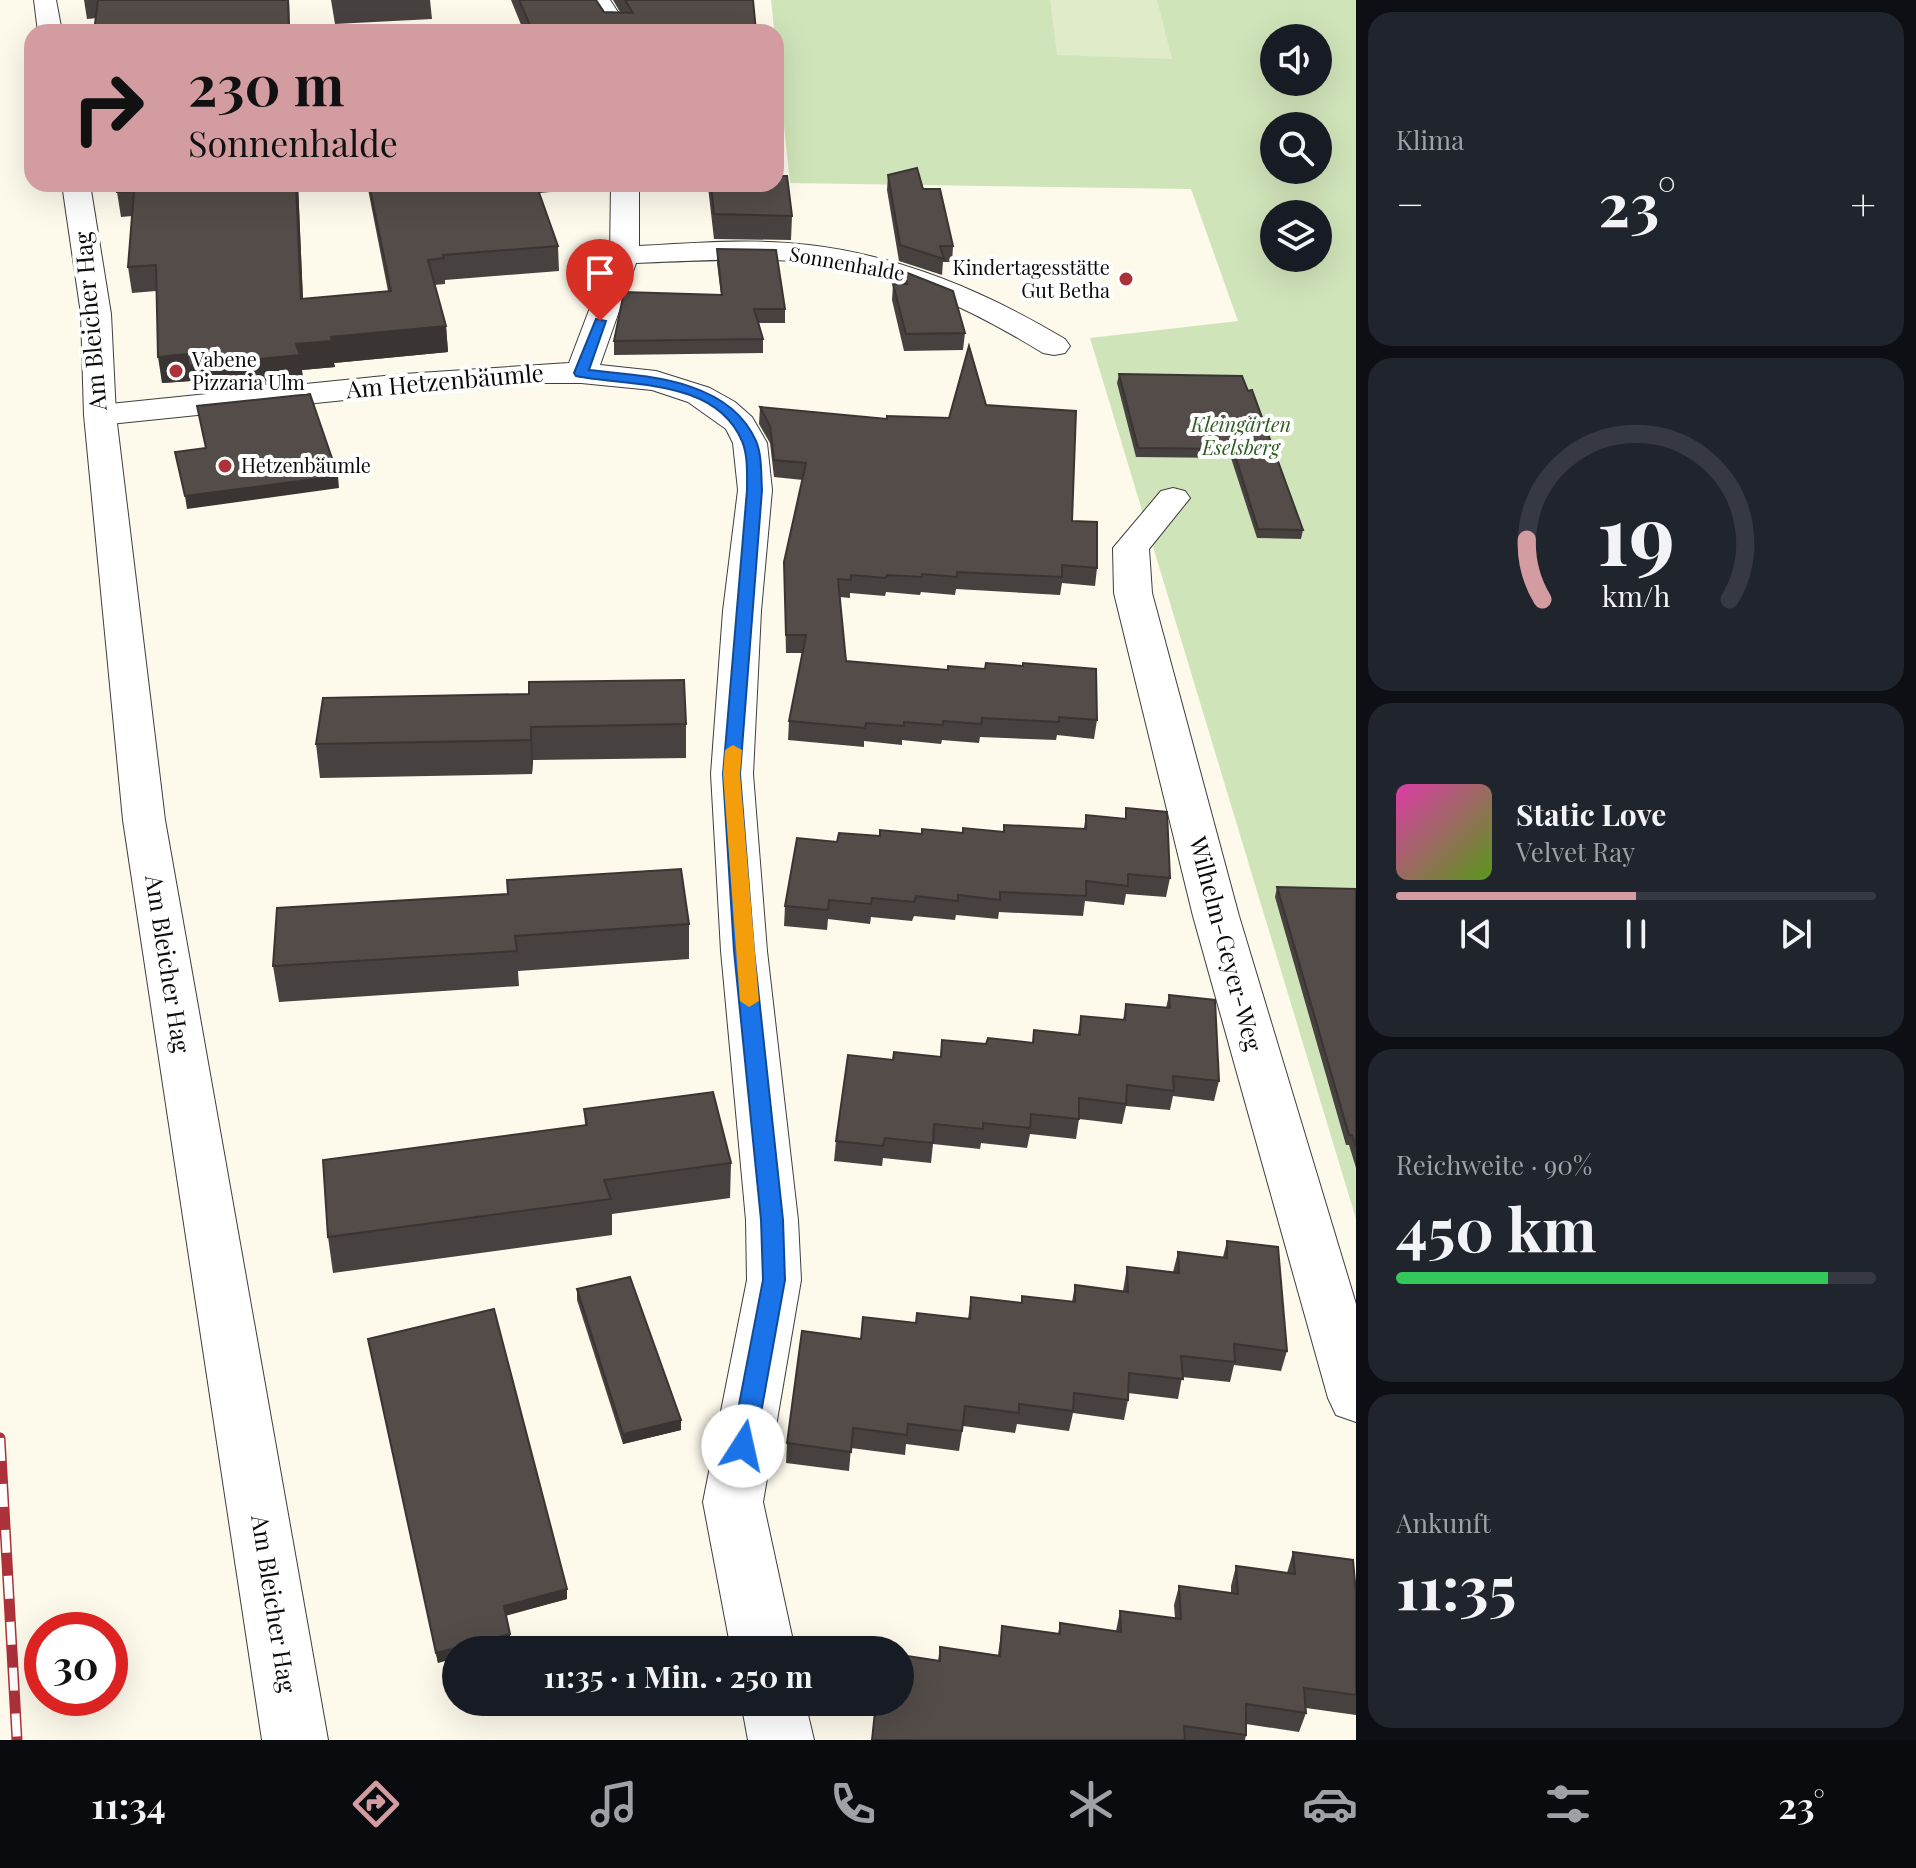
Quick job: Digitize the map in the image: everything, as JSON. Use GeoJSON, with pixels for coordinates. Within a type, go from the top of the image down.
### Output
{"type":"FeatureCollection","features":[{"type":"Feature","properties":{"kind":"street"},"geometry":{"type":"LineString","coordinates":[[45,0],[49,24]]}},
{"type":"Feature","properties":{"kind":"street"},"geometry":{"type":"LineString","coordinates":[[597,0],[615,24]]}},
{"type":"Feature","properties":{"kind":"street","name":"Am Bleicher Hag"},"geometry":{"type":"LineString","coordinates":[[77,192],[96,314],[100,415],[144,820],[295,1740]]}},
{"type":"Feature","properties":{"kind":"street"},"geometry":{"type":"LineString","coordinates":[[581,373],[624,255],[625,192]]}},
{"type":"Feature","properties":{"kind":"street","name":"Sonnenhalde"},"geometry":{"type":"LineString","coordinates":[[624,255],[771,251],[890,269],[968,297],[1054,346]]}},
{"type":"Feature","properties":{"kind":"street","name":"Am Hetzenbäumle"},"geometry":{"type":"LineString","coordinates":[[100,415],[420,383],[541,373],[581,373],[656,381],[699,395],[723,409],[740,424],[750,443],[755,490],[732,774],[744,951],[771,1207],[774,1280],[733,1502],[760,1636]]}},
{"type":"Feature","properties":{"kind":"street","name":"Wilhelm-Geyer-Weg"},"geometry":{"type":"LineString","coordinates":[[1173,498],[1131,548],[1133,593],[1216,916],[1356,1398]]}},
{"type":"Feature","properties":{"kind":"street"},"geometry":{"type":"LineString","coordinates":[[776,1716],[781,1740]]}},
{"type":"Feature","properties":{"kind":"green space","name":"Kleingärten Eselsberg"},"geometry":{"type":"Polygon","coordinates":[[[771,0],[1356,0],[1356,1219],[1090,338],[1238,321],[1191,189],[790,183],[784,125],[784,24],[773,24],[771,0]]]}},
{"type":"Feature","properties":{"kind":"green space"},"geometry":{"type":"Polygon","coordinates":[[[1050,0],[1157,0],[1172,59],[1057,55],[1050,0]]]}},
{"type":"Feature","properties":{"kind":"building"},"geometry":{"type":"Polygon","coordinates":[[[98,0],[288,0],[289,24],[95,24],[98,0]]]}},
{"type":"Feature","properties":{"kind":"building"},"geometry":{"type":"Polygon","coordinates":[[[519,0],[596,0],[604,12],[633,13],[625,0],[753,0],[755,24],[530,24],[519,0]]]}},
{"type":"Feature","properties":{"kind":"building"},"geometry":{"type":"Polygon","coordinates":[[[917,168],[923,189],[940,189],[953,246],[940,246],[944,259],[900,245],[888,175],[917,168]]]}},
{"type":"Feature","properties":{"kind":"building"},"geometry":{"type":"Polygon","coordinates":[[[784,176],[787,176],[792,216],[714,214],[712,192],[784,192],[784,176]]]}},
{"type":"Feature","properties":{"kind":"building"},"geometry":{"type":"Polygon","coordinates":[[[134,192],[296,192],[301,299],[391,291],[371,192],[539,192],[558,246],[443,255],[444,258],[428,260],[446,326],[331,337],[332,341],[296,344],[300,355],[189,366],[187,354],[158,357],[156,265],[128,267],[134,192]]]}},
{"type":"Feature","properties":{"kind":"building"},"geometry":{"type":"Polygon","coordinates":[[[717,249],[776,250],[785,309],[754,309],[763,339],[614,341],[624,292],[722,295],[717,249]]]}},
{"type":"Feature","properties":{"kind":"building"},"geometry":{"type":"Polygon","coordinates":[[[905,272],[953,291],[965,333],[906,334],[893,284],[907,284],[905,272]]]}},
{"type":"Feature","properties":{"kind":"building"},"geometry":{"type":"Polygon","coordinates":[[[969,346],[986,405],[1076,411],[1072,521],[1097,522],[1097,568],[1062,565],[1062,577],[957,572],[957,577],[851,575],[851,580],[838,579],[846,661],[948,670],[948,666],[985,669],[986,663],[1096,669],[1097,720],[1059,717],[1059,722],[982,718],[981,724],[904,722],[904,726],[866,723],[865,728],[789,721],[806,635],[786,635],[784,562],[806,463],[774,460],[770,426],[760,407],[887,419],[887,416],[949,418],[969,346]]]}},
{"type":"Feature","properties":{"kind":"building"},"geometry":{"type":"Polygon","coordinates":[[[1119,374],[1242,376],[1248,391],[1252,390],[1303,530],[1258,529],[1233,449],[1138,448],[1119,374]]]}},
{"type":"Feature","properties":{"kind":"building"},"geometry":{"type":"Polygon","coordinates":[[[310,394],[338,476],[185,496],[175,452],[206,448],[197,406],[310,394]]]}},
{"type":"Feature","properties":{"kind":"building"},"geometry":{"type":"Polygon","coordinates":[[[684,680],[686,724],[531,727],[531,740],[316,744],[323,698],[529,694],[529,682],[684,680]]]}},
{"type":"Feature","properties":{"kind":"building"},"geometry":{"type":"Polygon","coordinates":[[[1126,808],[1167,812],[1170,878],[1128,874],[1128,886],[1086,881],[1086,896],[1000,892],[1000,900],[958,895],[958,901],[916,896],[914,902],[872,898],[871,904],[829,900],[828,910],[785,906],[797,838],[837,842],[839,833],[880,836],[880,830],[922,834],[922,829],[963,833],[963,828],[1004,832],[1004,825],[1086,829],[1086,815],[1126,819],[1126,808]]]}},
{"type":"Feature","properties":{"kind":"building"},"geometry":{"type":"Polygon","coordinates":[[[681,869],[689,924],[515,936],[517,951],[273,966],[277,908],[508,894],[507,880],[681,869]]]}},
{"type":"Feature","properties":{"kind":"building"},"geometry":{"type":"Polygon","coordinates":[[[1277,887],[1356,889],[1356,1147],[1352,1135],[1349,1135],[1277,887]]]}},
{"type":"Feature","properties":{"kind":"building"},"geometry":{"type":"Polygon","coordinates":[[[1169,995],[1215,1000],[1219,1081],[1173,1076],[1174,1091],[1127,1085],[1126,1104],[1079,1098],[1079,1119],[1031,1114],[1030,1128],[983,1123],[983,1129],[934,1124],[933,1143],[885,1138],[883,1146],[836,1141],[848,1055],[893,1060],[894,1052],[941,1057],[942,1040],[986,1044],[988,1038],[1033,1043],[1034,1030],[1080,1035],[1081,1016],[1125,1020],[1126,1004],[1170,1008],[1169,995]]]}},
{"type":"Feature","properties":{"kind":"building"},"geometry":{"type":"Polygon","coordinates":[[[713,1092],[731,1163],[604,1180],[611,1199],[328,1237],[323,1160],[587,1125],[584,1109],[713,1092]]]}},
{"type":"Feature","properties":{"kind":"building"},"geometry":{"type":"Polygon","coordinates":[[[1227,1241],[1278,1247],[1287,1351],[1234,1344],[1235,1362],[1181,1356],[1183,1379],[1129,1373],[1128,1400],[1074,1393],[1073,1411],[1019,1404],[1019,1413],[965,1406],[962,1431],[908,1424],[907,1435],[853,1428],[851,1452],[787,1443],[802,1331],[861,1339],[863,1317],[916,1323],[917,1313],[970,1319],[971,1297],[1022,1303],[1022,1296],[1075,1302],[1075,1285],[1128,1292],[1127,1267],[1179,1273],[1178,1252],[1227,1258],[1227,1241]]]}},
{"type":"Feature","properties":{"kind":"building"},"geometry":{"type":"Polygon","coordinates":[[[630,1277],[681,1420],[623,1434],[577,1289],[630,1277]]]}},
{"type":"Feature","properties":{"kind":"building"},"geometry":{"type":"Polygon","coordinates":[[[494,1309],[567,1589],[504,1606],[510,1634],[442,1636],[442,1651],[436,1653],[368,1339],[494,1309]]]}},
{"type":"Feature","properties":{"kind":"building"},"geometry":{"type":"Polygon","coordinates":[[[1293,1552],[1353,1560],[1356,1695],[1304,1688],[1306,1713],[1246,1704],[1246,1735],[1184,1726],[1185,1740],[872,1740],[875,1716],[914,1716],[914,1657],[940,1661],[940,1647],[1000,1656],[1002,1626],[1060,1634],[1060,1623],[1121,1632],[1120,1611],[1181,1619],[1179,1586],[1238,1594],[1236,1566],[1295,1574],[1293,1552]]]}},
{"type":"Feature","properties":{"kind":"railway"},"geometry":{"type":"LineString","coordinates":[[0,1438],[17,1740]]}},
{"type":"Feature","properties":{"kind":"slow traffic"},"geometry":{"type":"LineString","coordinates":[[733,750],[732,774],[749,1001]]}},
{"type":"Feature","properties":{"kind":"place","name":"Kindertagesstätte Gut Betha"},"geometry":{"type":"Point","coordinates":[1126,279]}},
{"type":"Feature","properties":{"kind":"place","name":"Vabene Pizzaria Ulm"},"geometry":{"type":"Point","coordinates":[176,371]}},
{"type":"Feature","properties":{"kind":"place","name":"Hetzenbäumle"},"geometry":{"type":"Point","coordinates":[225,466]}},
{"type":"Feature","properties":{"kind":"route"},"geometry":{"type":"LineString","coordinates":[[600,321],[581,373],[656,381],[699,395],[723,409],[740,424],[750,443],[754,466],[755,490],[742,611],[732,774],[744,951],[768,1168],[774,1280],[743,1446]]}}]}
